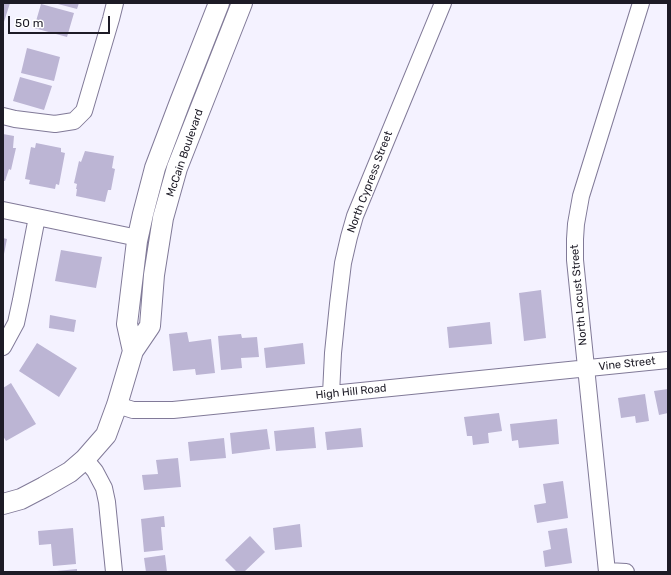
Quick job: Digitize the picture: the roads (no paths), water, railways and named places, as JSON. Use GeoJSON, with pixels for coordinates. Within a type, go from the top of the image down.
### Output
{"type":"FeatureCollection","features":[{"type":"Feature","properties":{"kind":"main road","name":"McCain Boulevard"},"geometry":{"type":"LineString","coordinates":[[133,351],[127,324],[138,238],[143,214],[155,168],[219,3]]}},
{"type":"Feature","properties":{"kind":"main road","name":"McCain Boulevard"},"geometry":{"type":"LineString","coordinates":[[3,504],[21,499],[44,488],[70,472],[85,459],[106,435],[117,405],[133,351],[150,326],[154,275],[164,218],[177,168],[242,3]]}},
{"type":"Feature","properties":{"kind":"main road"},"geometry":{"type":"LineString","coordinates":[[167,137],[186,146]]}},
{"type":"Feature","properties":{"kind":"street"},"geometry":{"type":"LineString","coordinates":[[3,116],[55,124],[74,122],[84,110],[115,3]]}},
{"type":"Feature","properties":{"kind":"street","name":"North Cypress Street"},"geometry":{"type":"LineString","coordinates":[[331,394],[338,304],[348,237],[355,216],[443,3]]}},
{"type":"Feature","properties":{"kind":"street","name":"North Locust Street"},"geometry":{"type":"LineString","coordinates":[[607,572],[575,260],[575,239],[581,196],[641,3]]}},
{"type":"Feature","properties":{"kind":"street"},"geometry":{"type":"LineString","coordinates":[[3,210],[138,238]]}},
{"type":"Feature","properties":{"kind":"street"},"geometry":{"type":"LineString","coordinates":[[3,347],[16,323],[38,217]]}},
{"type":"Feature","properties":{"kind":"street","name":"Vine Street"},"geometry":{"type":"LineString","coordinates":[[586,368],[668,360]]}},
{"type":"Feature","properties":{"kind":"street","name":"High Hill Road"},"geometry":{"type":"LineString","coordinates":[[117,405],[133,410],[173,410],[586,368]]}},
{"type":"Feature","properties":{"kind":"street"},"geometry":{"type":"LineString","coordinates":[[85,459],[95,471],[104,488],[107,502],[114,572]]}},
{"type":"Feature","properties":{"kind":"street"},"geometry":{"type":"LineString","coordinates":[[607,572],[626,572]]}}]}
